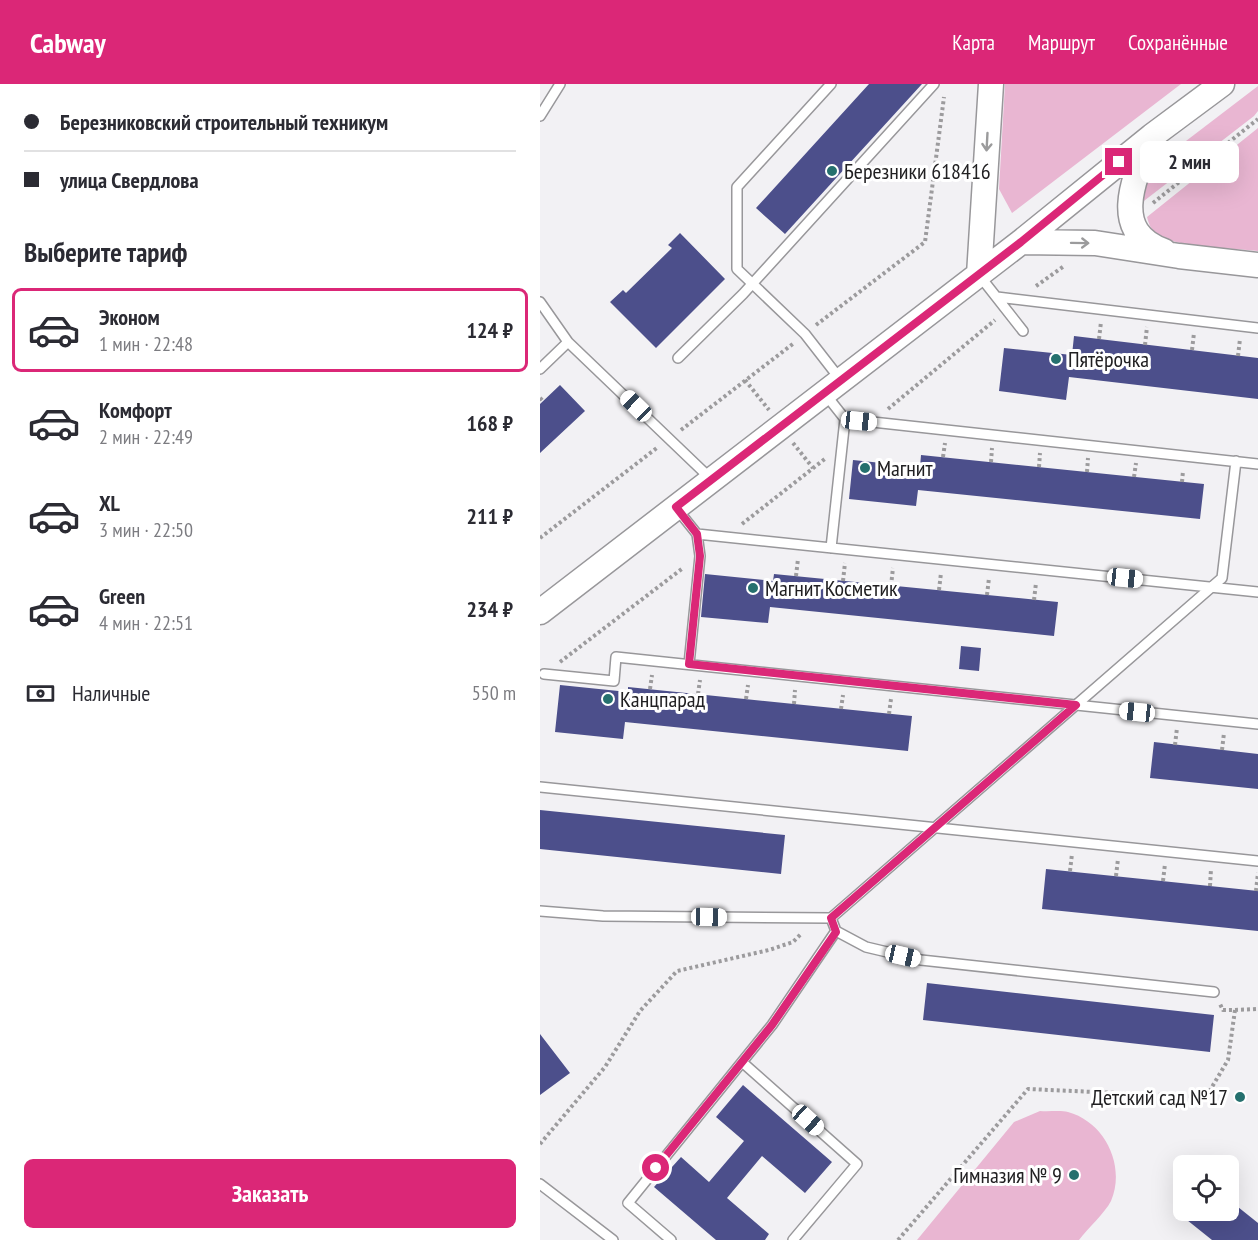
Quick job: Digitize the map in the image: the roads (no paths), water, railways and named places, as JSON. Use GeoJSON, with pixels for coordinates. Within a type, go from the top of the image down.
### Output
{"type":"FeatureCollection","features":[{"type":"Feature","properties":{"kind":"main road"},"geometry":{"type":"LineString","coordinates":[[979,274],[991,84]]}},
{"type":"Feature","properties":{"kind":"main road"},"geometry":{"type":"LineString","coordinates":[[540,612],[1021,242],[1152,136],[1222,84]]}},
{"type":"Feature","properties":{"kind":"main road"},"geometry":{"type":"LineString","coordinates":[[1152,136],[1134,180],[1130,198],[1132,220],[1136,230],[1149,246],[1179,256]]}},
{"type":"Feature","properties":{"kind":"main road"},"geometry":{"type":"LineString","coordinates":[[1021,242],[1095,243],[1258,265]]}},
{"type":"Feature","properties":{"kind":"lane"},"geometry":{"type":"LineString","coordinates":[[540,116],[560,84]]}},
{"type":"Feature","properties":{"kind":"lane"},"geometry":{"type":"LineString","coordinates":[[831,84],[737,187],[736,269],[805,334],[833,387],[844,419],[831,548]]}},
{"type":"Feature","properties":{"kind":"lane"},"geometry":{"type":"LineString","coordinates":[[678,358],[752,283],[934,84]]}},
{"type":"Feature","properties":{"kind":"lane"},"geometry":{"type":"LineString","coordinates":[[979,274],[1023,331]]}},
{"type":"Feature","properties":{"kind":"lane"},"geometry":{"type":"LineString","coordinates":[[997,297],[1258,328]]}},
{"type":"Feature","properties":{"kind":"lane"},"geometry":{"type":"LineString","coordinates":[[540,302],[568,342],[711,480]]}},
{"type":"Feature","properties":{"kind":"lane"},"geometry":{"type":"LineString","coordinates":[[540,369],[568,342]]}},
{"type":"Feature","properties":{"kind":"lane"},"geometry":{"type":"LineString","coordinates":[[844,419],[1258,464]]}},
{"type":"Feature","properties":{"kind":"lane"},"geometry":{"type":"LineString","coordinates":[[540,912],[603,916],[831,918],[1222,578],[1236,461]]}},
{"type":"Feature","properties":{"kind":"lane"},"geometry":{"type":"LineString","coordinates":[[676,507],[697,534],[700,556],[689,664]]}},
{"type":"Feature","properties":{"kind":"lane"},"geometry":{"type":"LineString","coordinates":[[697,534],[1258,592]]}},
{"type":"Feature","properties":{"kind":"lane"},"geometry":{"type":"LineString","coordinates":[[544,674],[614,681],[616,657],[1258,724]]}},
{"type":"Feature","properties":{"kind":"lane"},"geometry":{"type":"LineString","coordinates":[[540,787],[1258,861]]}},
{"type":"Feature","properties":{"kind":"lane"},"geometry":{"type":"LineString","coordinates":[[831,918],[836,932],[866,947],[921,960],[1214,992]]}},
{"type":"Feature","properties":{"kind":"lane"},"geometry":{"type":"LineString","coordinates":[[670,1240],[627,1203],[772,1025],[836,932]]}},
{"type":"Feature","properties":{"kind":"lane"},"geometry":{"type":"LineString","coordinates":[[742,1062],[857,1164],[793,1240]]}},
{"type":"Feature","properties":{"kind":"lane"},"geometry":{"type":"LineString","coordinates":[[540,1184],[613,1240]]}},
{"type":"Feature","properties":{"kind":"place","name":"Березники 618416"},"geometry":{"type":"Point","coordinates":[832,171]}},
{"type":"Feature","properties":{"kind":"place","name":"Пятёрочка"},"geometry":{"type":"Point","coordinates":[1056,359]}},
{"type":"Feature","properties":{"kind":"place","name":"Магнит"},"geometry":{"type":"Point","coordinates":[865,468]}},
{"type":"Feature","properties":{"kind":"place","name":"Магнит Косметик"},"geometry":{"type":"Point","coordinates":[753,588]}},
{"type":"Feature","properties":{"kind":"place","name":"Канцпарад"},"geometry":{"type":"Point","coordinates":[608,699]}},
{"type":"Feature","properties":{"kind":"place","name":"Детский сад №17"},"geometry":{"type":"Point","coordinates":[1240,1097]}},
{"type":"Feature","properties":{"kind":"place","name":"Гимназия № 9"},"geometry":{"type":"Point","coordinates":[1074,1175]}}]}
